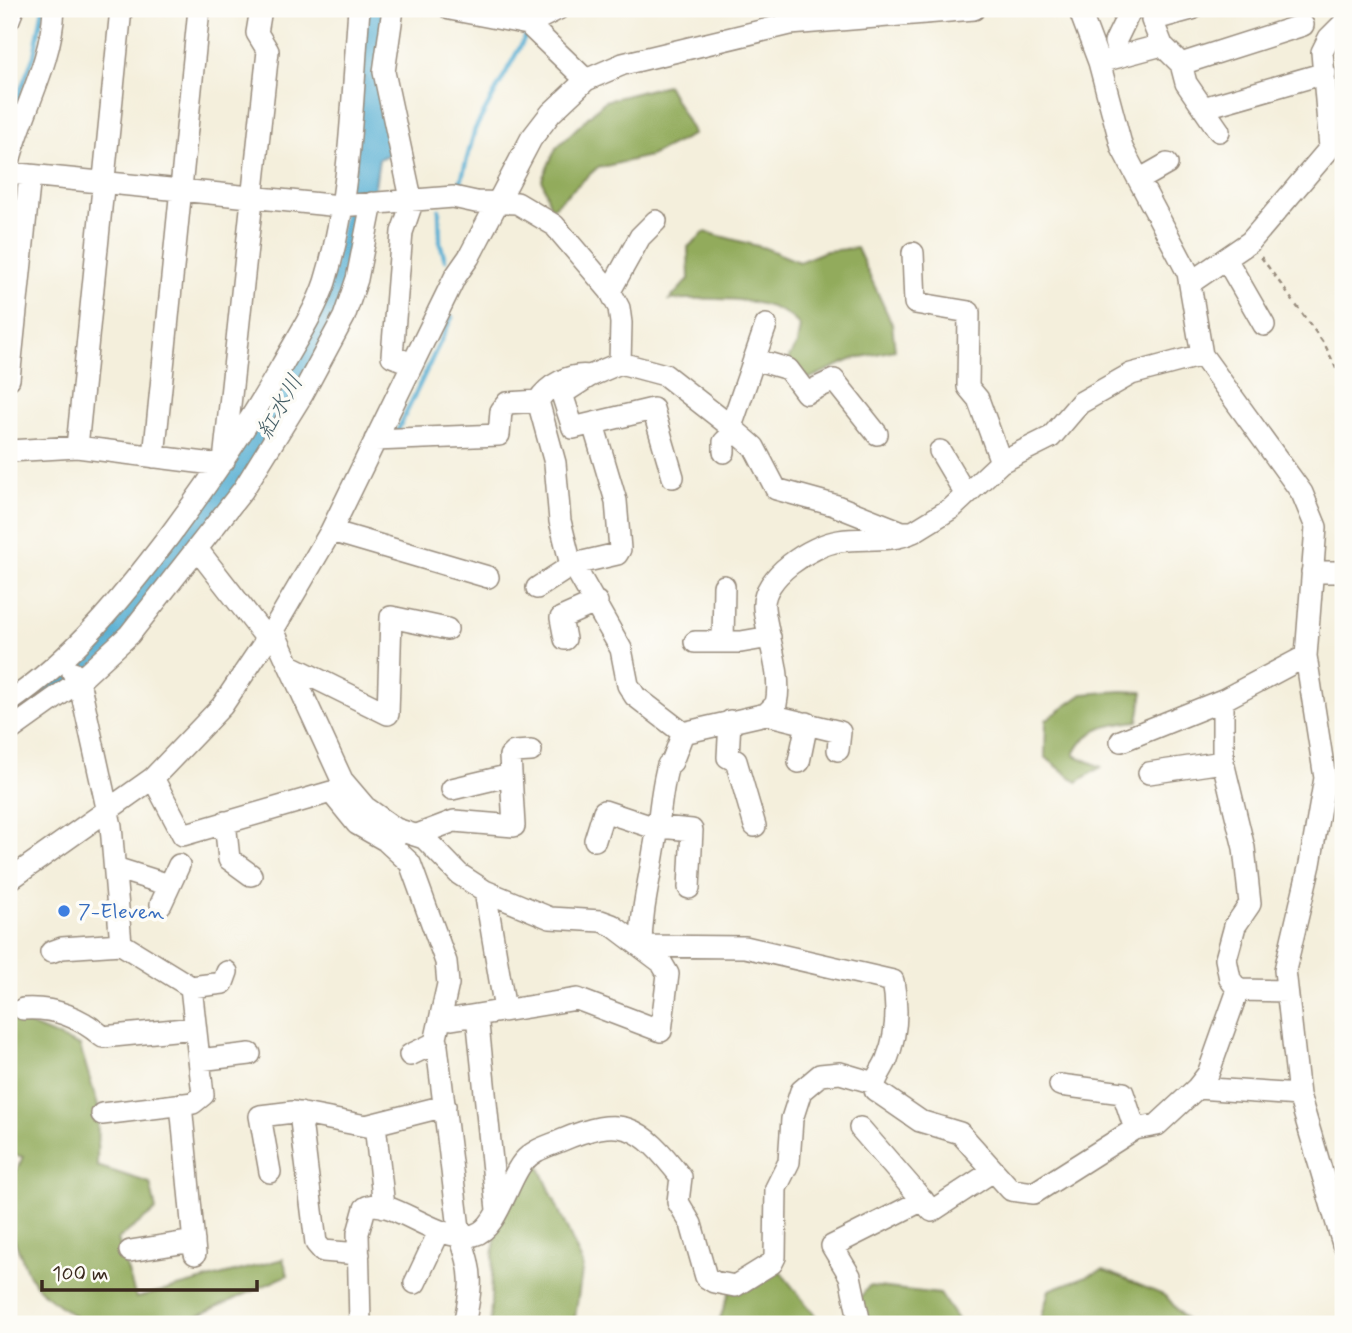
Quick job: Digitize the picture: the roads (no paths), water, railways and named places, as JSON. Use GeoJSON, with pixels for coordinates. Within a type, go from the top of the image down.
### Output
{"type":"FeatureCollection","features":[{"type":"Feature","properties":{"kind":"street"},"geometry":{"type":"LineString","coordinates":[[9,19],[13,9]]}},
{"type":"Feature","properties":{"kind":"street"},"geometry":{"type":"LineString","coordinates":[[9,162],[21,120],[47,58],[54,9]]}},
{"type":"Feature","properties":{"kind":"street"},"geometry":{"type":"LineString","coordinates":[[77,447],[121,9]]}},
{"type":"Feature","properties":{"kind":"street"},"geometry":{"type":"LineString","coordinates":[[154,457],[199,9]]}},
{"type":"Feature","properties":{"kind":"street"},"geometry":{"type":"LineString","coordinates":[[224,461],[268,51],[257,33],[261,9]]}},
{"type":"Feature","properties":{"kind":"street"},"geometry":{"type":"LineString","coordinates":[[9,731],[72,670],[102,623],[224,461],[255,414],[319,297],[343,205],[359,9]]}},
{"type":"Feature","properties":{"kind":"street"},"geometry":{"type":"LineString","coordinates":[[393,9],[384,72],[412,203],[402,232],[392,356],[412,365]]}},
{"type":"Feature","properties":{"kind":"street"},"geometry":{"type":"LineString","coordinates":[[450,9],[527,16],[558,9]]}},
{"type":"Feature","properties":{"kind":"street"},"geometry":{"type":"LineString","coordinates":[[9,880],[153,778],[222,706],[270,634],[331,531],[455,277],[531,139],[551,113],[586,80],[623,64],[827,14],[974,9]]}},
{"type":"Feature","properties":{"kind":"street"},"geometry":{"type":"LineString","coordinates":[[1079,9],[1109,59],[1122,148],[1190,283],[1202,355],[1302,493],[1316,527],[1306,656],[1325,778],[1310,864],[1285,970],[1299,1095],[1343,1244]]}},
{"type":"Feature","properties":{"kind":"street"},"geometry":{"type":"LineString","coordinates":[[1109,59],[1131,9]]}},
{"type":"Feature","properties":{"kind":"street"},"geometry":{"type":"LineString","coordinates":[[1192,9],[1152,20],[1163,45],[1181,64],[1186,83],[1219,131]]}},
{"type":"Feature","properties":{"kind":"street"},"geometry":{"type":"LineString","coordinates":[[527,16],[586,80]]}},
{"type":"Feature","properties":{"kind":"street"},"geometry":{"type":"LineString","coordinates":[[1190,283],[1250,242],[1337,145],[1322,52],[1329,38],[1343,24]]}},
{"type":"Feature","properties":{"kind":"street"},"geometry":{"type":"LineString","coordinates":[[1181,64],[1303,25]]}},
{"type":"Feature","properties":{"kind":"street"},"geometry":{"type":"LineString","coordinates":[[1109,59],[1163,45]]}},
{"type":"Feature","properties":{"kind":"street"},"geometry":{"type":"LineString","coordinates":[[1203,108],[1325,73]]}},
{"type":"Feature","properties":{"kind":"street"},"geometry":{"type":"LineString","coordinates":[[1139,180],[1167,164]]}},
{"type":"Feature","properties":{"kind":"street"},"geometry":{"type":"LineString","coordinates":[[9,379],[19,174],[343,205],[412,203],[453,197],[517,204],[545,218],[610,291],[619,308],[620,363]]}},
{"type":"Feature","properties":{"kind":"street"},"geometry":{"type":"LineString","coordinates":[[9,702],[72,670],[129,635],[197,549],[276,439],[344,317],[357,279],[371,203]]}},
{"type":"Feature","properties":{"kind":"street"},"geometry":{"type":"LineString","coordinates":[[610,291],[640,237],[656,221]]}},
{"type":"Feature","properties":{"kind":"street"},"geometry":{"type":"LineString","coordinates":[[913,253],[915,303],[969,312],[968,387],[978,399],[1001,462]]}},
{"type":"Feature","properties":{"kind":"street"},"geometry":{"type":"LineString","coordinates":[[1226,259],[1264,325]]}},
{"type":"Feature","properties":{"kind":"street"},"geometry":{"type":"LineString","coordinates":[[724,452],[724,442],[732,427],[766,325]]}},
{"type":"Feature","properties":{"kind":"street"},"geometry":{"type":"LineString","coordinates":[[766,714],[777,698],[764,606],[771,582],[780,570],[838,541],[900,538],[913,532],[966,495],[1001,462],[1051,437],[1076,406],[1123,377],[1202,355]]}},
{"type":"Feature","properties":{"kind":"street"},"geometry":{"type":"LineString","coordinates":[[754,359],[788,369],[806,393],[834,380],[877,434]]}},
{"type":"Feature","properties":{"kind":"street"},"geometry":{"type":"LineString","coordinates":[[673,477],[653,409],[573,428],[562,394],[590,376],[620,363],[665,375],[754,447],[776,489],[834,505],[896,530],[913,532]]}},
{"type":"Feature","properties":{"kind":"street"},"geometry":{"type":"LineString","coordinates":[[375,440],[499,435],[501,411],[507,403],[538,401],[553,384],[583,375],[590,376]]}},
{"type":"Feature","properties":{"kind":"street"},"geometry":{"type":"LineString","coordinates":[[538,401],[555,463],[560,522],[569,557],[597,602],[621,649],[628,685],[635,696],[683,733]]}},
{"type":"Feature","properties":{"kind":"street"},"geometry":{"type":"LineString","coordinates":[[537,588],[574,564],[617,554],[620,549],[616,501],[593,424]]}},
{"type":"Feature","properties":{"kind":"street"},"geometry":{"type":"LineString","coordinates":[[9,451],[77,447],[213,464],[224,461]]}},
{"type":"Feature","properties":{"kind":"street"},"geometry":{"type":"LineString","coordinates":[[940,451],[966,495]]}},
{"type":"Feature","properties":{"kind":"street"},"geometry":{"type":"LineString","coordinates":[[331,531],[488,577]]}},
{"type":"Feature","properties":{"kind":"street"},"geometry":{"type":"LineString","coordinates":[[197,549],[270,634],[291,666],[342,780],[365,807],[396,829],[417,835],[459,874],[485,891],[550,918],[601,921],[641,946],[661,962],[668,974],[661,1031],[578,999],[452,1019]]}},
{"type":"Feature","properties":{"kind":"street"},"geometry":{"type":"LineString","coordinates":[[1312,572],[1343,572]]}},
{"type":"Feature","properties":{"kind":"street"},"geometry":{"type":"LineString","coordinates":[[723,642],[724,586]]}},
{"type":"Feature","properties":{"kind":"street"},"geometry":{"type":"LineString","coordinates":[[565,639],[561,618],[597,602]]}},
{"type":"Feature","properties":{"kind":"street"},"geometry":{"type":"LineString","coordinates":[[291,666],[388,714],[391,617],[447,629]]}},
{"type":"Feature","properties":{"kind":"street"},"geometry":{"type":"LineString","coordinates":[[695,642],[770,638]]}},
{"type":"Feature","properties":{"kind":"street"},"geometry":{"type":"LineString","coordinates":[[1121,741],[1223,700],[1306,656]]}},
{"type":"Feature","properties":{"kind":"street"},"geometry":{"type":"LineString","coordinates":[[72,670],[108,812],[121,944]]}},
{"type":"Feature","properties":{"kind":"street"},"geometry":{"type":"LineString","coordinates":[[1223,700],[1223,762],[1244,848],[1250,904],[1235,926],[1226,959],[1230,979],[1238,990]]}},
{"type":"Feature","properties":{"kind":"street"},"geometry":{"type":"LineString","coordinates":[[683,733],[766,714],[840,732],[838,750]]}},
{"type":"Feature","properties":{"kind":"street"},"geometry":{"type":"LineString","coordinates":[[730,721],[728,757],[736,761],[753,791],[755,825]]}},
{"type":"Feature","properties":{"kind":"street"},"geometry":{"type":"LineString","coordinates":[[799,762],[807,723]]}},
{"type":"Feature","properties":{"kind":"street"},"geometry":{"type":"LineString","coordinates":[[641,946],[643,898],[666,773],[683,733]]}},
{"type":"Feature","properties":{"kind":"street"},"geometry":{"type":"LineString","coordinates":[[417,835],[454,821],[514,826],[510,756],[514,752],[531,751]]}},
{"type":"Feature","properties":{"kind":"street"},"geometry":{"type":"LineString","coordinates":[[1149,773],[1223,762]]}},
{"type":"Feature","properties":{"kind":"street"},"geometry":{"type":"LineString","coordinates":[[452,789],[511,775]]}},
{"type":"Feature","properties":{"kind":"street"},"geometry":{"type":"LineString","coordinates":[[153,778],[183,835],[331,792],[357,824],[401,852],[410,863],[446,962],[448,984],[437,1042],[460,1237],[471,1266],[472,1286],[464,1324]]}},
{"type":"Feature","properties":{"kind":"street"},"geometry":{"type":"LineString","coordinates":[[595,840],[606,805],[657,827],[692,830],[689,888]]}},
{"type":"Feature","properties":{"kind":"street"},"geometry":{"type":"LineString","coordinates":[[226,822],[229,859],[251,875]]}},
{"type":"Feature","properties":{"kind":"street"},"geometry":{"type":"LineString","coordinates":[[115,867],[165,895],[179,865]]}},
{"type":"Feature","properties":{"kind":"street"},"geometry":{"type":"LineString","coordinates":[[485,891],[505,1010]]}},
{"type":"Feature","properties":{"kind":"street"},"geometry":{"type":"LineString","coordinates":[[51,952],[62,948],[121,944],[191,987],[223,984],[227,972]]}},
{"type":"Feature","properties":{"kind":"street"},"geometry":{"type":"LineString","coordinates":[[641,946],[745,947],[893,981],[898,1006],[890,1050],[874,1083],[879,1095],[920,1121],[960,1133],[1011,1190],[1034,1193],[1135,1129],[1157,1125],[1197,1088],[1208,1074],[1238,990]]}},
{"type":"Feature","properties":{"kind":"street"},"geometry":{"type":"LineString","coordinates":[[102,1114],[193,1103],[203,1095],[191,987]]}},
{"type":"Feature","properties":{"kind":"street"},"geometry":{"type":"LineString","coordinates":[[1238,990],[1287,991]]}},
{"type":"Feature","properties":{"kind":"street"},"geometry":{"type":"LineString","coordinates":[[23,1009],[57,1011],[86,1022],[103,1037],[195,1027]]}},
{"type":"Feature","properties":{"kind":"street"},"geometry":{"type":"LineString","coordinates":[[477,1015],[497,1210]]}},
{"type":"Feature","properties":{"kind":"street"},"geometry":{"type":"LineString","coordinates":[[411,1055],[437,1042]]}},
{"type":"Feature","properties":{"kind":"street"},"geometry":{"type":"LineString","coordinates":[[199,1060],[250,1054]]}},
{"type":"Feature","properties":{"kind":"street"},"geometry":{"type":"LineString","coordinates":[[360,1324],[358,1233],[365,1208],[370,1205],[384,1207],[451,1237],[473,1236],[488,1228],[514,1174],[534,1152],[565,1138],[617,1125],[654,1143],[681,1177],[678,1202],[691,1224],[706,1278],[735,1286],[772,1262],[775,1256],[776,1188],[789,1162],[792,1119],[801,1091],[813,1079],[830,1074],[851,1076],[874,1083]]}},
{"type":"Feature","properties":{"kind":"street"},"geometry":{"type":"LineString","coordinates":[[1060,1085],[1123,1093],[1135,1129]]}},
{"type":"Feature","properties":{"kind":"street"},"geometry":{"type":"LineString","coordinates":[[1197,1088],[1299,1095]]}},
{"type":"Feature","properties":{"kind":"street"},"geometry":{"type":"LineString","coordinates":[[130,1251],[195,1248],[181,1104]]}},
{"type":"Feature","properties":{"kind":"street"},"geometry":{"type":"LineString","coordinates":[[270,1172],[260,1116],[300,1113],[366,1126],[445,1106]]}},
{"type":"Feature","properties":{"kind":"street"},"geometry":{"type":"LineString","coordinates":[[300,1113],[316,1243],[323,1251],[359,1254]]}},
{"type":"Feature","properties":{"kind":"street"},"geometry":{"type":"LineString","coordinates":[[375,1124],[384,1207]]}},
{"type":"Feature","properties":{"kind":"street"},"geometry":{"type":"LineString","coordinates":[[860,1128],[932,1211],[993,1171]]}},
{"type":"Feature","properties":{"kind":"street"},"geometry":{"type":"LineString","coordinates":[[859,1319],[850,1276],[832,1246],[923,1200]]}},
{"type":"Feature","properties":{"kind":"street"},"geometry":{"type":"LineString","coordinates":[[415,1283],[439,1232]]}},
{"type":"Feature","properties":{"kind":"water"},"geometry":{"type":"Polygon","coordinates":[[[366,9],[387,9],[396,151],[379,159],[374,192],[354,193],[366,9]]]}},
{"type":"Feature","properties":{"kind":"waterway"},"geometry":{"type":"LineString","coordinates":[[9,119],[34,56],[43,9]]}},
{"type":"Feature","properties":{"kind":"waterway"},"geometry":{"type":"LineString","coordinates":[[460,185],[475,129],[527,34]]}},
{"type":"Feature","properties":{"kind":"waterway","name":"紅水川"},"geometry":{"type":"LineString","coordinates":[[9,716],[67,674],[126,618],[225,493],[248,459],[330,314],[346,275],[361,183]]}},
{"type":"Feature","properties":{"kind":"waterway"},"geometry":{"type":"LineString","coordinates":[[439,210],[440,242],[445,260]]}},
{"type":"Feature","properties":{"kind":"waterway"},"geometry":{"type":"LineString","coordinates":[[397,432],[452,317]]}},
{"type":"Feature","properties":{"kind":"place","name":"7-Eleven"},"geometry":{"type":"Point","coordinates":[64,911]}}]}
